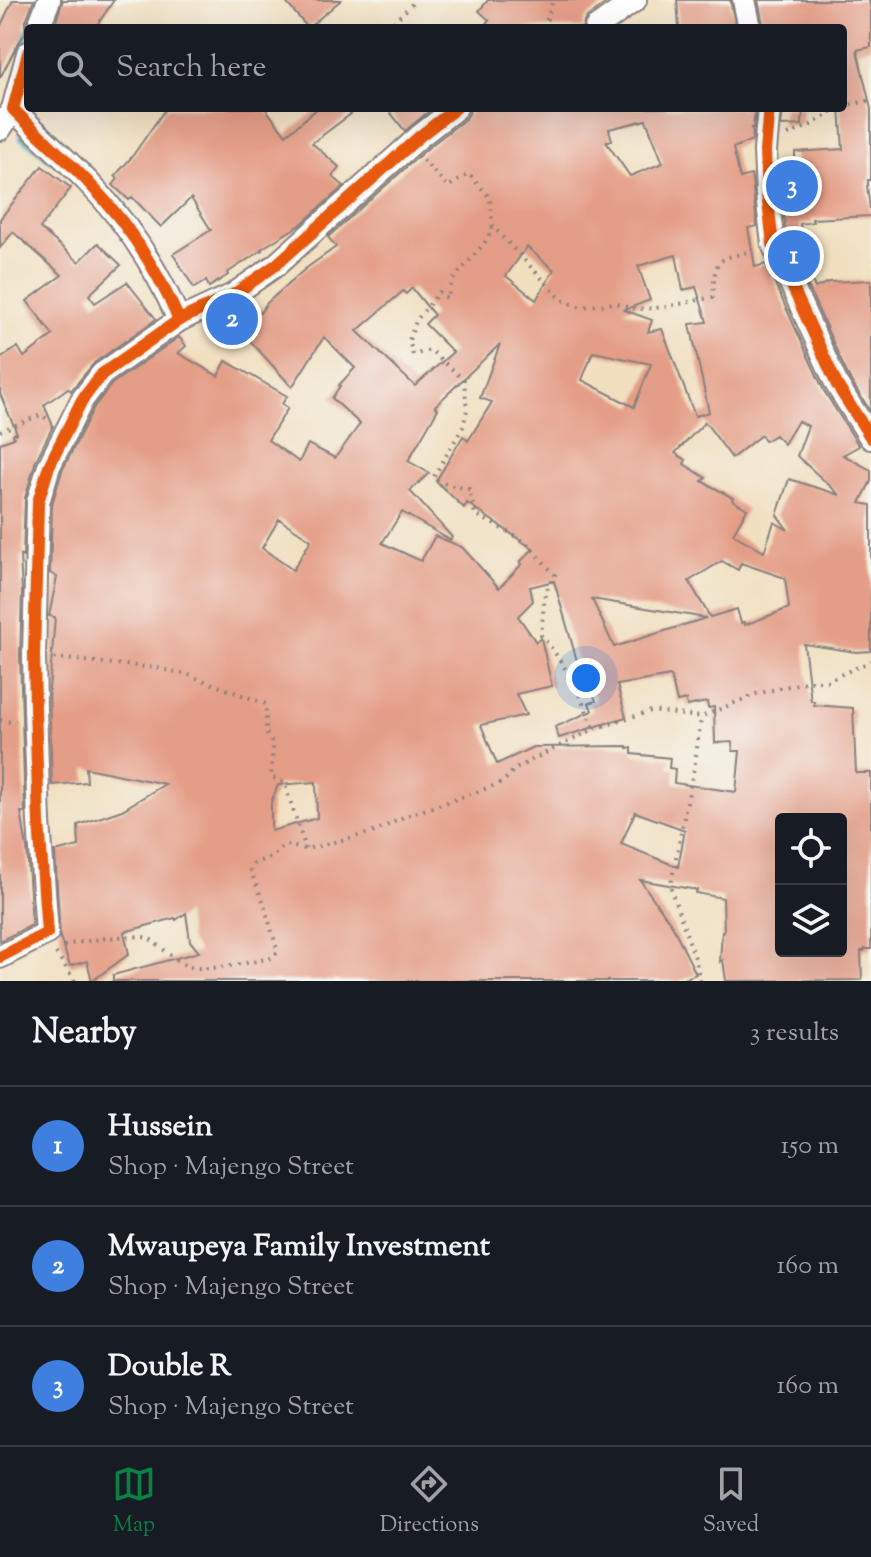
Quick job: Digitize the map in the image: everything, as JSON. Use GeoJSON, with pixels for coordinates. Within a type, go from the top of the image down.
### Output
{"type":"FeatureCollection","features":[{"type":"Feature","properties":{"kind":"street"},"geometry":{"type":"LineString","coordinates":[[40,24],[49,0]]}},
{"type":"Feature","properties":{"kind":"street"},"geometry":{"type":"LineString","coordinates":[[602,24],[635,0]]}},
{"type":"Feature","properties":{"kind":"street"},"geometry":{"type":"LineString","coordinates":[[744,0],[749,24]]}},
{"type":"Feature","properties":{"kind":"street"},"geometry":{"type":"LineString","coordinates":[[0,129],[13,109],[24,68]]}},
{"type":"Feature","properties":{"kind":"street"},"geometry":{"type":"LineString","coordinates":[[13,109],[88,182],[120,219],[138,242],[179,320]]}},
{"type":"Feature","properties":{"kind":"street"},"geometry":{"type":"LineString","coordinates":[[0,957],[51,942],[39,822],[34,655],[38,502],[49,466],[82,400],[102,374],[179,320],[233,295],[276,265],[451,112]]}},
{"type":"Feature","properties":{"kind":"street"},"geometry":{"type":"LineString","coordinates":[[769,112],[765,151],[773,244],[837,385],[871,438]]}},
{"type":"Feature","properties":{"kind":"path"},"geometry":{"type":"LineString","coordinates":[[392,24],[416,0]]}},
{"type":"Feature","properties":{"kind":"path"},"geometry":{"type":"LineString","coordinates":[[545,24],[553,0]]}},
{"type":"Feature","properties":{"kind":"path"},"geometry":{"type":"LineString","coordinates":[[847,106],[867,101],[871,95]]}},
{"type":"Feature","properties":{"kind":"path"},"geometry":{"type":"LineString","coordinates":[[765,151],[790,133],[833,112]]}},
{"type":"Feature","properties":{"kind":"path"},"geometry":{"type":"LineString","coordinates":[[420,136],[412,148],[448,187],[469,174],[490,198],[493,227],[486,241],[453,280],[449,297],[447,299],[439,292],[416,321],[409,340],[413,355],[430,350],[464,380],[467,410],[463,427],[433,478],[469,489],[475,514],[526,542],[555,575],[545,593],[541,635],[567,671],[594,729]]}},
{"type":"Feature","properties":{"kind":"path"},"geometry":{"type":"LineString","coordinates":[[493,227],[562,300],[581,307],[616,303],[643,309],[713,297],[715,266],[720,260],[773,244]]}},
{"type":"Feature","properties":{"kind":"path"},"geometry":{"type":"LineString","coordinates":[[0,431],[41,415],[55,423]]}},
{"type":"Feature","properties":{"kind":"path"},"geometry":{"type":"LineString","coordinates":[[34,655],[156,668],[208,681],[266,704],[266,732],[273,745],[271,777],[283,782],[286,788],[306,849]]}},
{"type":"Feature","properties":{"kind":"path"},"geometry":{"type":"LineString","coordinates":[[51,942],[64,946],[142,935],[189,967],[200,968],[272,958],[277,949],[250,866],[273,856],[284,845],[306,849],[374,832],[396,820],[504,781],[515,769],[594,729],[651,711],[701,717],[756,694],[809,681],[827,681],[871,661]]}},
{"type":"Feature","properties":{"kind":"path"},"geometry":{"type":"LineString","coordinates":[[700,981],[671,890],[701,717]]}},
{"type":"Feature","properties":{"kind":"path"},"geometry":{"type":"LineString","coordinates":[[51,942],[75,981]]}},
{"type":"Feature","properties":{"kind":"building"},"geometry":{"type":"Polygon","coordinates":[[[13,0],[34,0],[24,24],[24,35],[0,78],[0,27],[13,0]]]}},
{"type":"Feature","properties":{"kind":"building"},"geometry":{"type":"Polygon","coordinates":[[[63,0],[114,0],[98,24],[55,24],[63,0]]]}},
{"type":"Feature","properties":{"kind":"building"},"geometry":{"type":"Polygon","coordinates":[[[284,0],[341,0],[313,24],[305,24],[284,0]]]}},
{"type":"Feature","properties":{"kind":"building"},"geometry":{"type":"Polygon","coordinates":[[[488,0],[606,0],[583,24],[486,24],[489,20],[479,11],[488,0]]]}},
{"type":"Feature","properties":{"kind":"building"},"geometry":{"type":"Polygon","coordinates":[[[677,0],[730,0],[735,24],[679,24],[677,0]]]}},
{"type":"Feature","properties":{"kind":"building"},"geometry":{"type":"Polygon","coordinates":[[[758,0],[869,0],[871,47],[857,50],[871,109],[871,180],[868,180],[867,186],[871,216],[812,219],[813,222],[800,224],[807,267],[815,288],[829,282],[871,280],[871,412],[849,378],[787,240],[781,193],[780,175],[795,173],[795,152],[843,149],[840,112],[847,112],[847,24],[763,24],[758,0]]]}},
{"type":"Feature","properties":{"kind":"building"},"geometry":{"type":"Polygon","coordinates":[[[163,112],[268,112],[286,135],[313,112],[354,112],[312,143],[339,167],[332,176],[344,186],[300,225],[209,287],[206,281],[194,288],[173,254],[211,230],[191,198],[161,227],[132,197],[129,200],[113,185],[118,179],[115,176],[163,112]]]}},
{"type":"Feature","properties":{"kind":"building"},"geometry":{"type":"Polygon","coordinates":[[[390,112],[428,112],[405,131],[390,112]]]}},
{"type":"Feature","properties":{"kind":"building"},"geometry":{"type":"Polygon","coordinates":[[[469,112],[755,112],[752,140],[733,148],[740,178],[751,175],[752,180],[757,226],[748,228],[755,267],[766,264],[824,391],[859,446],[843,455],[871,470],[871,481],[860,503],[871,505],[871,651],[856,652],[804,644],[811,701],[814,705],[853,708],[856,773],[871,773],[871,949],[861,951],[862,980],[726,981],[723,960],[720,962],[724,932],[723,898],[640,880],[672,925],[696,974],[680,981],[113,981],[113,975],[199,952],[190,941],[186,913],[176,920],[124,932],[129,954],[92,981],[87,961],[70,966],[60,937],[55,852],[79,846],[78,825],[122,810],[165,784],[86,768],[87,782],[52,785],[49,690],[55,617],[49,616],[57,577],[50,573],[52,504],[62,471],[94,407],[112,384],[179,337],[186,346],[178,353],[218,376],[226,361],[287,396],[282,404],[288,408],[268,440],[299,462],[308,444],[335,458],[360,424],[332,398],[355,368],[324,337],[292,387],[227,315],[245,304],[260,313],[305,269],[336,247],[328,237],[465,119],[469,112]],[[646,120],[609,129],[612,140],[606,142],[630,176],[663,163],[646,120]],[[527,247],[506,276],[536,300],[554,270],[527,247]],[[676,255],[638,266],[650,300],[624,310],[652,320],[648,332],[662,329],[695,416],[709,412],[690,324],[707,322],[696,287],[683,290],[676,255]],[[412,288],[406,294],[403,291],[357,331],[415,386],[453,352],[425,324],[434,315],[412,288]],[[500,344],[435,406],[438,409],[408,461],[429,473],[410,491],[452,537],[450,540],[402,512],[382,543],[421,561],[435,536],[462,547],[499,588],[533,549],[467,503],[464,508],[436,481],[463,436],[468,441],[492,402],[480,398],[500,344]],[[593,352],[582,380],[634,407],[651,364],[593,352]],[[798,421],[784,444],[775,435],[765,441],[761,435],[732,458],[705,422],[675,453],[686,460],[684,464],[706,478],[702,481],[747,509],[733,534],[764,552],[774,522],[788,530],[777,515],[789,479],[840,495],[797,456],[808,426],[798,421]],[[279,519],[262,548],[293,570],[311,540],[279,519]],[[722,561],[689,581],[710,617],[737,609],[741,623],[745,625],[789,608],[785,578],[741,563],[738,570],[722,561]],[[554,581],[530,587],[533,601],[518,616],[536,642],[541,638],[552,686],[516,694],[526,715],[481,725],[497,764],[533,747],[627,746],[632,748],[632,754],[670,758],[669,768],[675,769],[674,783],[736,792],[740,751],[733,751],[732,742],[715,743],[714,707],[708,708],[707,702],[687,706],[686,700],[677,702],[671,676],[617,685],[626,717],[559,738],[555,727],[592,711],[589,703],[596,701],[580,660],[577,661],[554,581]],[[592,599],[614,647],[706,618],[592,599]],[[316,782],[278,785],[271,802],[271,831],[317,818],[316,782]],[[635,812],[621,844],[678,867],[685,830],[635,812]]]}},
{"type":"Feature","properties":{"kind":"building"},"geometry":{"type":"Polygon","coordinates":[[[783,112],[803,112],[802,125],[781,126],[783,112]]]}},
{"type":"Feature","properties":{"kind":"building"},"geometry":{"type":"Polygon","coordinates":[[[42,166],[71,188],[40,228],[79,262],[98,243],[121,265],[89,295],[95,303],[127,282],[156,319],[94,363],[71,391],[68,388],[44,405],[53,426],[36,460],[25,498],[23,557],[20,555],[25,812],[21,812],[27,848],[32,925],[0,941],[0,443],[14,438],[13,434],[17,433],[0,394],[0,359],[18,347],[24,357],[53,335],[27,301],[62,275],[13,232],[0,248],[0,219],[42,166]]]}},
{"type":"Feature","properties":{"kind":"waterway"},"geometry":{"type":"LineString","coordinates":[[21,50],[24,42]]}},
{"type":"Feature","properties":{"kind":"waterway"},"geometry":{"type":"LineString","coordinates":[[21,137],[52,161]]}},
{"type":"Feature","properties":{"kind":"cycle path"},"geometry":{"type":"LineString","coordinates":[[0,957],[47,933],[35,709],[38,502],[49,466],[82,400],[102,374],[179,320],[151,264],[116,213],[13,109],[24,68]]}},
{"type":"Feature","properties":{"kind":"cycle path"},"geometry":{"type":"LineString","coordinates":[[179,320],[233,295],[276,265],[451,112]]}},
{"type":"Feature","properties":{"kind":"cycle path"},"geometry":{"type":"LineString","coordinates":[[769,112],[765,151],[773,244],[837,385],[871,438]]}},
{"type":"Feature","properties":{"kind":"place","name":"Double R"},"geometry":{"type":"Point","coordinates":[792,186]}},
{"type":"Feature","properties":{"kind":"place","name":"Hussein"},"geometry":{"type":"Point","coordinates":[794,256]}},
{"type":"Feature","properties":{"kind":"place","name":"Mwaupeya Family Investment"},"geometry":{"type":"Point","coordinates":[232,319]}}]}
